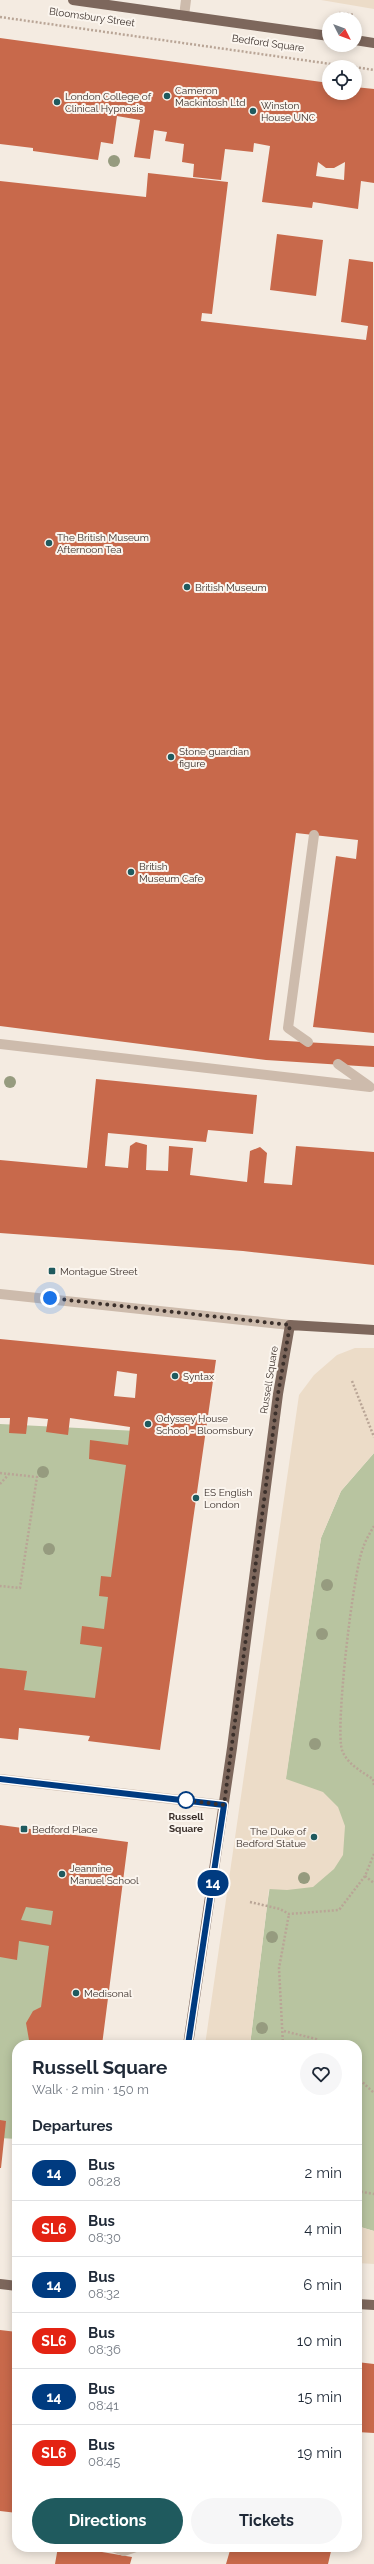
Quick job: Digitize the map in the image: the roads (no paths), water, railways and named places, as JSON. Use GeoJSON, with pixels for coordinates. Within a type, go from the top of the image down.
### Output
{"type":"FeatureCollection","features":[{"type":"Feature","properties":{"kind":"main road","name":"Bloomsbury Street"},"geometry":{"type":"LineString","coordinates":[[73,0],[184,16]]}},
{"type":"Feature","properties":{"kind":"main road","name":"Bedford Square"},"geometry":{"type":"LineString","coordinates":[[184,16],[322,35]]}},
{"type":"Feature","properties":{"kind":"main road"},"geometry":{"type":"LineString","coordinates":[[362,41],[374,43]]}},
{"type":"Feature","properties":{"kind":"main road"},"geometry":{"type":"LineString","coordinates":[[290,1325],[374,1330]]}},
{"type":"Feature","properties":{"kind":"main road","name":"Russell Square"},"geometry":{"type":"LineString","coordinates":[[189,2040],[224,1805],[278,1394],[290,1325]]}},
{"type":"Feature","properties":{"kind":"main road"},"geometry":{"type":"LineString","coordinates":[[0,2284],[12,2285]]}},
{"type":"Feature","properties":{"kind":"main road"},"geometry":{"type":"LineString","coordinates":[[362,2304],[374,2305]]}},
{"type":"Feature","properties":{"kind":"street"},"geometry":{"type":"LineString","coordinates":[[184,16],[186,0]]}},
{"type":"Feature","properties":{"kind":"street"},"geometry":{"type":"LineString","coordinates":[[308,1042],[288,1028],[314,835]]}},
{"type":"Feature","properties":{"kind":"street"},"geometry":{"type":"LineString","coordinates":[[0,1044],[372,1088]]}},
{"type":"Feature","properties":{"kind":"street"},"geometry":{"type":"LineString","coordinates":[[338,1064],[372,1088]]}},
{"type":"Feature","properties":{"kind":"street"},"geometry":{"type":"LineString","coordinates":[[0,1294],[290,1325]]}},
{"type":"Feature","properties":{"kind":"street"},"geometry":{"type":"LineString","coordinates":[[0,1779],[224,1805]]}},
{"type":"Feature","properties":{"kind":"place","name":"Cameron Mackintosh Ltd"},"geometry":{"type":"Point","coordinates":[167,96]}},
{"type":"Feature","properties":{"kind":"place","name":"London College of Clinical Hypnosis"},"geometry":{"type":"Point","coordinates":[57,102]}},
{"type":"Feature","properties":{"kind":"place","name":"Winston House UNC"},"geometry":{"type":"Point","coordinates":[253,111]}},
{"type":"Feature","properties":{"kind":"place","name":"The British Museum Afternoon Tea"},"geometry":{"type":"Point","coordinates":[49,543]}},
{"type":"Feature","properties":{"kind":"place","name":"British Museum"},"geometry":{"type":"Point","coordinates":[187,587]}},
{"type":"Feature","properties":{"kind":"place","name":"Stone guardian figure"},"geometry":{"type":"Point","coordinates":[171,757]}},
{"type":"Feature","properties":{"kind":"place","name":"British Museum Cafe"},"geometry":{"type":"Point","coordinates":[131,872]}},
{"type":"Feature","properties":{"kind":"place","name":"Montague Street"},"geometry":{"type":"Point","coordinates":[52,1271]}},
{"type":"Feature","properties":{"kind":"place","name":"Syntax"},"geometry":{"type":"Point","coordinates":[175,1376]}},
{"type":"Feature","properties":{"kind":"place","name":"Odyssey House School - Bloomsbury"},"geometry":{"type":"Point","coordinates":[148,1424]}},
{"type":"Feature","properties":{"kind":"place","name":"ES English London"},"geometry":{"type":"Point","coordinates":[196,1498]}},
{"type":"Feature","properties":{"kind":"place","name":"Russell Square"},"geometry":{"type":"Point","coordinates":[186,1800]}},
{"type":"Feature","properties":{"kind":"place","name":"Bedford Place"},"geometry":{"type":"Point","coordinates":[24,1829]}},
{"type":"Feature","properties":{"kind":"place","name":"The Duke of Bedford Statue"},"geometry":{"type":"Point","coordinates":[314,1837]}},
{"type":"Feature","properties":{"kind":"place","name":"Jeannine Manuel School"},"geometry":{"type":"Point","coordinates":[62,1874]}},
{"type":"Feature","properties":{"kind":"place","name":"Medisonal"},"geometry":{"type":"Point","coordinates":[76,1993]}}]}
